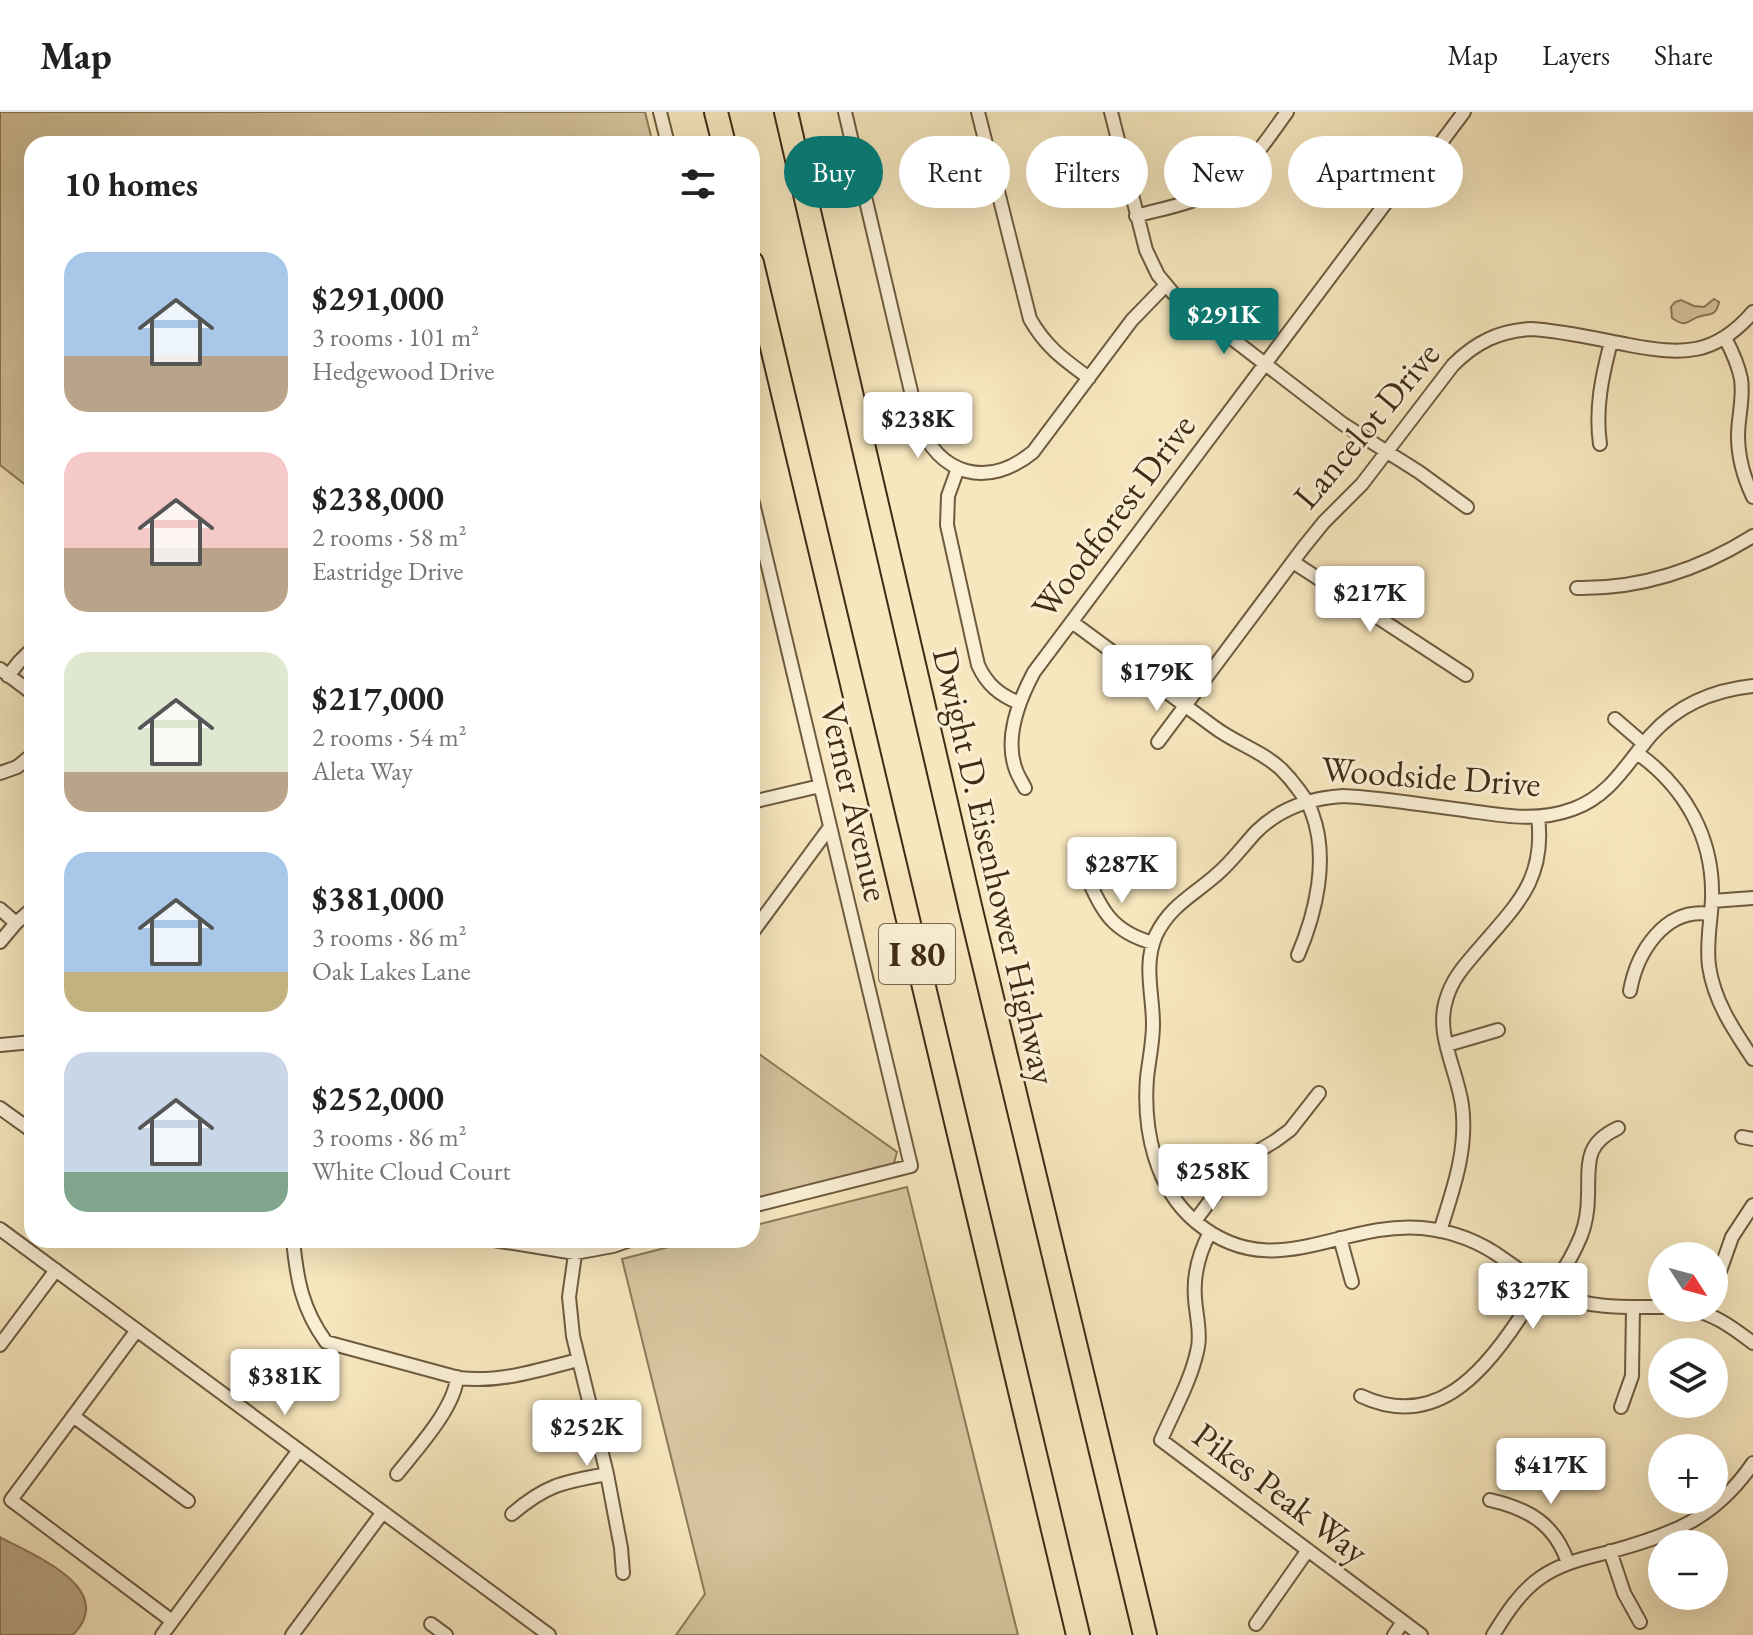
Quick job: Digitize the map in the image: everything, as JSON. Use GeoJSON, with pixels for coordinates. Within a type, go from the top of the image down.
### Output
{"type":"FeatureCollection","features":[{"type":"Feature","properties":{"kind":"highway"},"geometry":{"type":"LineString","coordinates":[[716,112],[722,136]]}},
{"type":"Feature","properties":{"kind":"highway","name":"Dwight D. Eisenhower Highway"},"geometry":{"type":"LineString","coordinates":[[786,112],[1051,1252],[1145,1635]]}},
{"type":"Feature","properties":{"kind":"highway","name":"I 80"},"geometry":{"type":"LineString","coordinates":[[760,297],[1078,1635]]}},
{"type":"Feature","properties":{"kind":"street"},"geometry":{"type":"LineString","coordinates":[[660,112],[666,136]]}},
{"type":"Feature","properties":{"kind":"street"},"geometry":{"type":"LineString","coordinates":[[845,112],[918,421],[933,450],[958,468],[990,473],[1021,462],[1033,452],[1132,320],[1166,285]]}},
{"type":"Feature","properties":{"kind":"street"},"geometry":{"type":"LineString","coordinates":[[978,112],[1030,319],[1050,348],[1089,378]]}},
{"type":"Feature","properties":{"kind":"street"},"geometry":{"type":"LineString","coordinates":[[1111,112],[1146,250],[1166,285],[1186,305],[1343,424],[1467,507]]}},
{"type":"Feature","properties":{"kind":"street"},"geometry":{"type":"LineString","coordinates":[[1136,216],[1194,200],[1222,187],[1246,166],[1287,112]]}},
{"type":"Feature","properties":{"kind":"street","name":"Woodforest Drive"},"geometry":{"type":"LineString","coordinates":[[1025,788],[1015,768],[1015,720],[1019,703],[1034,672],[1388,200],[1434,152],[1464,112]]}},
{"type":"Feature","properties":{"kind":"street","name":"Lancelot Drive"},"geometry":{"type":"LineString","coordinates":[[1158,742],[1324,522],[1362,484],[1465,352],[1496,335],[1531,329],[1660,351],[1685,351],[1725,338],[1753,312]]}},
{"type":"Feature","properties":{"kind":"street"},"geometry":{"type":"LineString","coordinates":[[1725,338],[1741,380],[1739,451],[1741,468],[1753,497]]}},
{"type":"Feature","properties":{"kind":"street"},"geometry":{"type":"LineString","coordinates":[[1600,444],[1599,394],[1611,342]]}},
{"type":"Feature","properties":{"kind":"street"},"geometry":{"type":"LineString","coordinates":[[958,468],[948,496],[947,525],[978,665],[995,690],[1019,703]]}},
{"type":"Feature","properties":{"kind":"street","name":"Verner Avenue"},"geometry":{"type":"LineString","coordinates":[[760,533],[911,1166],[760,1204]]}},
{"type":"Feature","properties":{"kind":"street"},"geometry":{"type":"LineString","coordinates":[[1577,588],[1620,587],[1681,573],[1728,552],[1753,536]]}},
{"type":"Feature","properties":{"kind":"street"},"geometry":{"type":"LineString","coordinates":[[1293,562],[1466,675]]}},
{"type":"Feature","properties":{"kind":"street","name":"Woodside Drive"},"geometry":{"type":"LineString","coordinates":[[1072,622],[1224,735],[1280,767],[1306,802],[1351,796],[1521,818],[1571,810],[1594,799],[1613,783],[1666,721],[1692,703],[1722,691],[1753,686]]}},
{"type":"Feature","properties":{"kind":"street"},"geometry":{"type":"LineString","coordinates":[[24,657],[4,672],[24,687]]}},
{"type":"Feature","properties":{"kind":"street"},"geometry":{"type":"LineString","coordinates":[[1615,719],[1651,763],[1675,786],[1694,814],[1704,838],[1710,863],[1712,901],[1708,949],[1713,983],[1724,1014],[1753,1059]]}},
{"type":"Feature","properties":{"kind":"street"},"geometry":{"type":"LineString","coordinates":[[0,773],[24,761]]}},
{"type":"Feature","properties":{"kind":"street"},"geometry":{"type":"LineString","coordinates":[[760,800],[820,786]]}},
{"type":"Feature","properties":{"kind":"street"},"geometry":{"type":"LineString","coordinates":[[1298,955],[1313,915],[1319,873],[1317,831],[1312,811],[1306,802],[1267,822],[1221,871],[1182,901],[1165,919],[1153,943],[1148,969],[1153,1027],[1147,1077],[1148,1123],[1166,1184],[1195,1221],[1239,1246],[1273,1251],[1305,1247],[1387,1228],[1440,1231],[1489,1249],[1544,1288],[1564,1297],[1612,1307],[1648,1307]]}},
{"type":"Feature","properties":{"kind":"street"},"geometry":{"type":"LineString","coordinates":[[1440,1231],[1463,1142],[1462,1106],[1444,1031],[1443,1014],[1457,974],[1529,886],[1538,861],[1538,817]]}},
{"type":"Feature","properties":{"kind":"street"},"geometry":{"type":"LineString","coordinates":[[760,922],[830,827]]}},
{"type":"Feature","properties":{"kind":"street"},"geometry":{"type":"LineString","coordinates":[[1086,874],[1101,907],[1117,926],[1131,936],[1153,943]]}},
{"type":"Feature","properties":{"kind":"street"},"geometry":{"type":"LineString","coordinates":[[1712,901],[1753,898]]}},
{"type":"Feature","properties":{"kind":"street"},"geometry":{"type":"LineString","coordinates":[[0,909],[16,923]]}},
{"type":"Feature","properties":{"kind":"street"},"geometry":{"type":"LineString","coordinates":[[1630,991],[1642,954],[1666,924],[1687,914],[1710,914]]}},
{"type":"Feature","properties":{"kind":"street"},"geometry":{"type":"LineString","coordinates":[[0,942],[24,916]]}},
{"type":"Feature","properties":{"kind":"street"},"geometry":{"type":"LineString","coordinates":[[1447,1045],[1498,1030]]}},
{"type":"Feature","properties":{"kind":"street"},"geometry":{"type":"LineString","coordinates":[[0,1045],[24,1043]]}},
{"type":"Feature","properties":{"kind":"street"},"geometry":{"type":"LineString","coordinates":[[1195,1221],[1233,1170],[1290,1130],[1319,1093]]}},
{"type":"Feature","properties":{"kind":"street"},"geometry":{"type":"LineString","coordinates":[[0,1108],[24,1125]]}},
{"type":"Feature","properties":{"kind":"street"},"geometry":{"type":"LineString","coordinates":[[1361,1396],[1383,1404],[1416,1405],[1449,1395],[1471,1380],[1519,1320],[1533,1297],[1556,1278],[1580,1238],[1588,1207],[1591,1153],[1605,1135],[1618,1128]]}},
{"type":"Feature","properties":{"kind":"street"},"geometry":{"type":"LineString","coordinates":[[1728,1248],[1753,1205]]}},
{"type":"Feature","properties":{"kind":"street"},"geometry":{"type":"LineString","coordinates":[[0,1229],[24,1247]]}},
{"type":"Feature","properties":{"kind":"street","name":"Pikes Peak Way"},"geometry":{"type":"LineString","coordinates":[[1210,1232],[1195,1277],[1199,1337],[1194,1364],[1161,1440],[1421,1635]]}},
{"type":"Feature","properties":{"kind":"street"},"geometry":{"type":"LineString","coordinates":[[1340,1238],[1352,1282]]}},
{"type":"Feature","properties":{"kind":"street"},"geometry":{"type":"LineString","coordinates":[[26,1248],[549,1635]]}},
{"type":"Feature","properties":{"kind":"street"},"geometry":{"type":"LineString","coordinates":[[294,1248],[301,1296],[326,1342],[457,1377],[485,1380],[578,1360]]}},
{"type":"Feature","properties":{"kind":"street"},"geometry":{"type":"LineString","coordinates":[[576,1248],[569,1297],[573,1336],[607,1474],[623,1573]]}},
{"type":"Feature","properties":{"kind":"street"},"geometry":{"type":"LineString","coordinates":[[0,1345],[56,1270]]}},
{"type":"Feature","properties":{"kind":"street"},"geometry":{"type":"LineString","coordinates":[[1621,1407],[1633,1368],[1633,1307]]}},
{"type":"Feature","properties":{"kind":"street"},"geometry":{"type":"LineString","coordinates":[[1724,1322],[1753,1343]]}},
{"type":"Feature","properties":{"kind":"street"},"geometry":{"type":"LineString","coordinates":[[137,1330],[11,1500],[172,1621]]}},
{"type":"Feature","properties":{"kind":"street"},"geometry":{"type":"LineString","coordinates":[[397,1474],[447,1408],[457,1377]]}},
{"type":"Feature","properties":{"kind":"street"},"geometry":{"type":"LineString","coordinates":[[73,1416],[188,1501]]}},
{"type":"Feature","properties":{"kind":"street"},"geometry":{"type":"LineString","coordinates":[[162,1635],[299,1450]]}},
{"type":"Feature","properties":{"kind":"street"},"geometry":{"type":"LineString","coordinates":[[1493,1635],[1516,1602],[1553,1570],[1665,1535],[1701,1516],[1732,1489],[1753,1463]]}},
{"type":"Feature","properties":{"kind":"street"},"geometry":{"type":"LineString","coordinates":[[512,1514],[551,1486],[607,1474]]}},
{"type":"Feature","properties":{"kind":"street"},"geometry":{"type":"LineString","coordinates":[[1490,1500],[1524,1510],[1538,1519],[1560,1544],[1568,1563]]}},
{"type":"Feature","properties":{"kind":"street"},"geometry":{"type":"LineString","coordinates":[[292,1635],[383,1512]]}},
{"type":"Feature","properties":{"kind":"street"},"geometry":{"type":"LineString","coordinates":[[1256,1624],[1308,1550]]}},
{"type":"Feature","properties":{"kind":"street"},"geometry":{"type":"LineString","coordinates":[[1610,1551],[1624,1593],[1640,1622]]}},
{"type":"Feature","properties":{"kind":"street"},"geometry":{"type":"LineString","coordinates":[[1394,1635],[1403,1622]]}},
{"type":"Feature","properties":{"kind":"street"},"geometry":{"type":"LineString","coordinates":[[431,1624],[446,1635]]}},
{"type":"Feature","properties":{"kind":"shaded area"},"geometry":{"type":"Polygon","coordinates":[[[0,112],[645,112],[651,136],[24,136],[24,484],[0,465],[0,112]]]}},
{"type":"Feature","properties":{"kind":"shaded area"},"geometry":{"type":"Polygon","coordinates":[[[1714,299],[1719,302],[1712,314],[1685,323],[1672,318],[1671,307],[1675,302],[1681,300],[1704,307],[1714,299]]]}},
{"type":"Feature","properties":{"kind":"shaded area"},"geometry":{"type":"Polygon","coordinates":[[[760,1055],[897,1152],[892,1170],[760,1203],[760,1055]]]}},
{"type":"Feature","properties":{"kind":"shaded area"},"geometry":{"type":"Polygon","coordinates":[[[907,1187],[1018,1635],[676,1635],[705,1594],[622,1259],[665,1248],[760,1248],[760,1224],[907,1187]]]}},
{"type":"Feature","properties":{"kind":"shaded area"},"geometry":{"type":"Polygon","coordinates":[[[0,1537],[49,1564],[79,1588],[86,1602],[84,1618],[73,1635],[0,1635],[0,1537]]]}}]}
